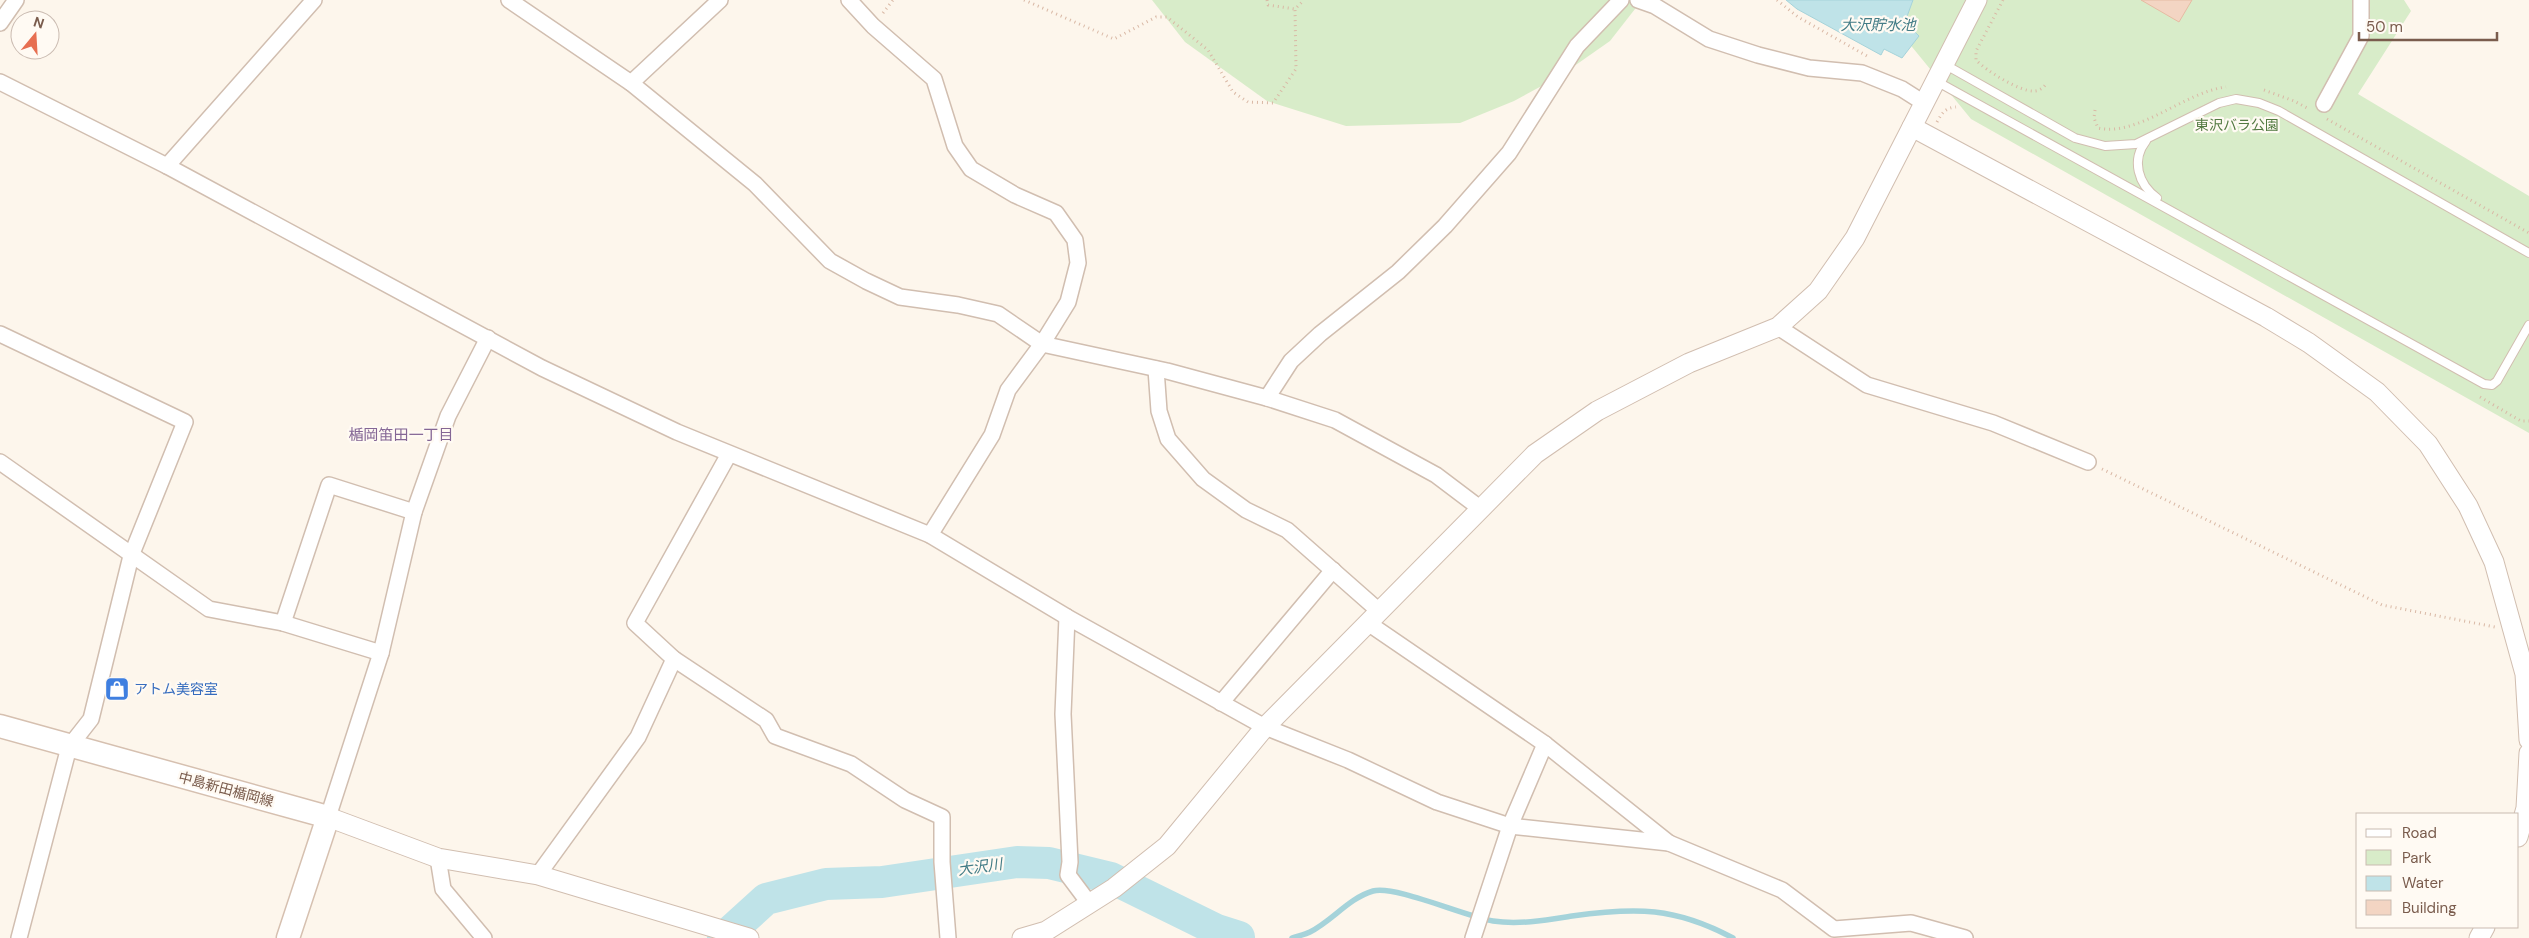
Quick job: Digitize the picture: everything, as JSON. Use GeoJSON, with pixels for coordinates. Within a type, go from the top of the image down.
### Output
{"type":"FeatureCollection","features":[{"type":"Feature","properties":{"kind":"main road","name":"中島新田楯岡線"},"geometry":{"type":"LineString","coordinates":[[0,726],[68,747],[328,817]]}},
{"type":"Feature","properties":{"kind":"main road"},"geometry":{"type":"LineString","coordinates":[[288,938],[328,817]]}},
{"type":"Feature","properties":{"kind":"street"},"geometry":{"type":"LineString","coordinates":[[0,24],[16,0]]}},
{"type":"Feature","properties":{"kind":"street"},"geometry":{"type":"LineString","coordinates":[[167,166],[314,0]]}},
{"type":"Feature","properties":{"kind":"street"},"geometry":{"type":"LineString","coordinates":[[509,0],[631,83],[755,184],[830,261],[900,297],[958,305],[998,314],[1042,344],[1156,369],[1267,398],[1335,420],[1436,476],[1481,509]]}},
{"type":"Feature","properties":{"kind":"street"},"geometry":{"type":"LineString","coordinates":[[631,83],[720,0]]}},
{"type":"Feature","properties":{"kind":"street"},"geometry":{"type":"LineString","coordinates":[[849,0],[873,26],[934,79],[955,146],[972,169],[1015,195],[1056,213],[1075,240],[1078,263],[1068,302],[1042,344],[1008,390],[992,435],[930,534]]}},
{"type":"Feature","properties":{"kind":"street"},"geometry":{"type":"LineString","coordinates":[[1267,398],[1291,361],[1320,334],[1398,272],[1445,226],[1510,152],[1577,46],[1621,0]]}},
{"type":"Feature","properties":{"kind":"street"},"geometry":{"type":"LineString","coordinates":[[1638,0],[1654,6],[1709,38],[1758,55],[1809,68],[1862,73],[1902,89],[1924,103]]}},
{"type":"Feature","properties":{"kind":"street"},"geometry":{"type":"LineString","coordinates":[[1022,938],[1048,936],[1089,903],[1140,869],[1167,846],[1265,727],[1535,454],[1597,411],[1689,363],[1778,327],[1818,292],[1855,238],[1977,0]]}},
{"type":"Feature","properties":{"kind":"street"},"geometry":{"type":"LineString","coordinates":[[2324,104],[2361,36],[2361,0]]}},
{"type":"Feature","properties":{"kind":"street"},"geometry":{"type":"LineString","coordinates":[[0,82],[167,166],[542,368],[677,432],[930,534],[1067,617],[1265,727],[1348,760],[1437,802],[1510,826],[1669,843]]}},
{"type":"Feature","properties":{"kind":"street"},"geometry":{"type":"LineString","coordinates":[[1912,127],[2266,317],[2309,343],[2377,392],[2428,444],[2468,506],[2494,562],[2525,674],[2529,740]]}},
{"type":"Feature","properties":{"kind":"street"},"geometry":{"type":"LineString","coordinates":[[1778,327],[1867,385],[1993,423],[2088,462]]}},
{"type":"Feature","properties":{"kind":"street"},"geometry":{"type":"LineString","coordinates":[[0,334],[185,422],[131,556],[91,719],[68,747],[18,938]]}},
{"type":"Feature","properties":{"kind":"street"},"geometry":{"type":"LineString","coordinates":[[488,338],[448,416],[414,512],[380,654],[328,817],[438,858],[538,875],[749,938]]}},
{"type":"Feature","properties":{"kind":"street"},"geometry":{"type":"LineString","coordinates":[[1156,369],[1159,411],[1168,439],[1203,479],[1246,510],[1287,530],[1333,570],[1374,617],[1545,744],[1669,843],[1782,890],[1834,929],[1911,923],[1964,938]]}},
{"type":"Feature","properties":{"kind":"street"},"geometry":{"type":"LineString","coordinates":[[729,454],[635,623],[674,659],[766,720],[775,736],[851,764],[905,800],[942,817],[942,862],[948,938]]}},
{"type":"Feature","properties":{"kind":"street"},"geometry":{"type":"LineString","coordinates":[[0,462],[131,556],[209,609],[283,623],[380,654]]}},
{"type":"Feature","properties":{"kind":"street"},"geometry":{"type":"LineString","coordinates":[[283,623],[329,485],[414,512]]}},
{"type":"Feature","properties":{"kind":"street"},"geometry":{"type":"LineString","coordinates":[[1221,702],[1333,570]]}},
{"type":"Feature","properties":{"kind":"street"},"geometry":{"type":"LineString","coordinates":[[1067,617],[1063,714],[1069,868],[1089,903]]}},
{"type":"Feature","properties":{"kind":"street"},"geometry":{"type":"LineString","coordinates":[[538,875],[638,737],[674,659]]}},
{"type":"Feature","properties":{"kind":"street"},"geometry":{"type":"LineString","coordinates":[[1473,938],[1510,826],[1545,744]]}},
{"type":"Feature","properties":{"kind":"street"},"geometry":{"type":"LineString","coordinates":[[2519,833],[2526,808],[2529,753]]}},
{"type":"Feature","properties":{"kind":"street"},"geometry":{"type":"LineString","coordinates":[[438,858],[443,889],[484,938]]}},
{"type":"Feature","properties":{"kind":"lane"},"geometry":{"type":"LineString","coordinates":[[1940,72],[2075,138],[2090,143],[2121,146],[2136,144],[2218,103],[2236,99],[2258,103],[2279,111],[2529,253]]}},
{"type":"Feature","properties":{"kind":"lane"},"geometry":{"type":"LineString","coordinates":[[1940,72],[2174,211],[2484,384],[2492,386],[2497,381],[2529,325]]}},
{"type":"Feature","properties":{"kind":"lane"},"geometry":{"type":"LineString","coordinates":[[2147,139],[2139,155],[2138,173],[2142,183],[2152,194],[2174,211]]}},
{"type":"Feature","properties":{"kind":"path"},"geometry":{"type":"LineString","coordinates":[[1024,0],[1114,39],[1156,17],[1168,17],[1208,50],[1233,92],[1248,102],[1274,103],[1296,69],[1295,9],[1304,0]]}},
{"type":"Feature","properties":{"kind":"path"},"geometry":{"type":"LineString","coordinates":[[1267,0],[1268,5],[1295,9]]}},
{"type":"Feature","properties":{"kind":"path"},"geometry":{"type":"LineString","coordinates":[[1776,0],[1798,17],[1872,59]]}},
{"type":"Feature","properties":{"kind":"path"},"geometry":{"type":"LineString","coordinates":[[2003,0],[1976,51],[1976,60],[1982,67],[2024,90],[2035,91],[2042,89],[2047,83]]}},
{"type":"Feature","properties":{"kind":"path"},"geometry":{"type":"LineString","coordinates":[[2088,462],[2382,605],[2514,631]]}},
{"type":"Feature","properties":{"kind":"green space"},"geometry":{"type":"Polygon","coordinates":[[[1152,0],[1642,0],[1610,41],[1560,76],[1514,101],[1460,123],[1346,126],[1267,101],[1185,42],[1152,0]]]}},
{"type":"Feature","properties":{"kind":"green space","name":"東沢バラ公園"},"geometry":{"type":"Polygon","coordinates":[[[1904,0],[2404,0],[2411,11],[2358,94],[2529,196],[2529,433],[1971,119],[1908,42],[1904,0]]]}},
{"type":"Feature","properties":{"kind":"water","name":"大沢貯水池"},"geometry":{"type":"Polygon","coordinates":[[[1786,0],[1913,0],[1905,22],[1919,36],[1902,58],[1884,49],[1881,55],[1797,9],[1786,0]]]}},
{"type":"Feature","properties":{"kind":"building"},"geometry":{"type":"Polygon","coordinates":[[[2141,0],[2192,0],[2179,22],[2141,0]]]}},
{"type":"Feature","properties":{"kind":"waterway","name":"大沢川"},"geometry":{"type":"LineString","coordinates":[[723,938],[766,899],[826,884],[882,882],[1017,862],[1049,863],[1111,878],[1217,930],[1239,937]]}},
{"type":"Feature","properties":{"kind":"waterway"},"geometry":{"type":"LineString","coordinates":[[1292,938],[1308,933],[1318,927],[1364,894],[1383,890],[1397,892],[1493,921],[1523,922],[1616,911],[1655,912],[1692,920],[1733,938]]}},
{"type":"Feature","properties":{"kind":"waterway"},"geometry":{"type":"LineString","coordinates":[[1239,937],[1248,938]]}},
{"type":"Feature","properties":{"kind":"place","name":"アトム美容室"},"geometry":{"type":"Point","coordinates":[117,689]}},
{"type":"Feature","properties":{"kind":"district","name":"楯岡笛田一丁目"},"geometry":{"type":"Point","coordinates":[401,435]}}]}
